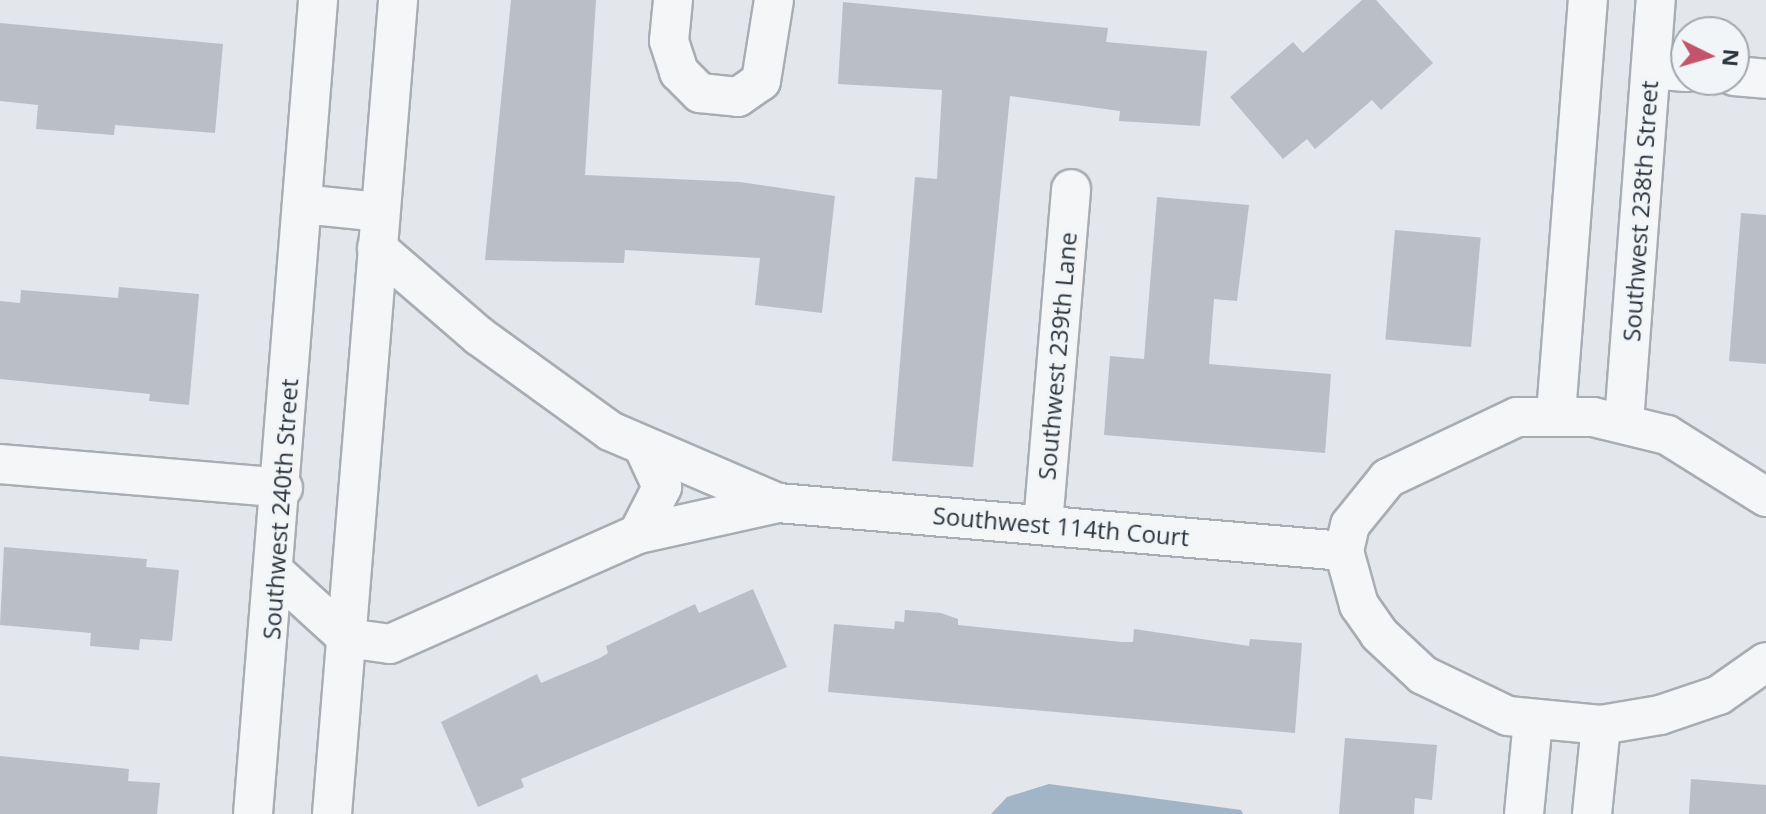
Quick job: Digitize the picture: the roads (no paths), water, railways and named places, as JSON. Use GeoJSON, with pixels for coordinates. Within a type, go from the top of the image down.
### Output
{"type":"FeatureCollection","features":[{"type":"Feature","properties":{"kind":"street","name":"Southwest 240th Street"},"geometry":{"type":"LineString","coordinates":[[253,814],[277,574],[318,0]]}},
{"type":"Feature","properties":{"kind":"street"},"geometry":{"type":"LineString","coordinates":[[332,814],[398,0]]}},
{"type":"Feature","properties":{"kind":"street"},"geometry":{"type":"LineString","coordinates":[[673,0],[670,50],[689,84],[719,96],[750,93],[767,63],[774,0]]}},
{"type":"Feature","properties":{"kind":"street"},"geometry":{"type":"LineString","coordinates":[[1556,414],[1588,0]]}},
{"type":"Feature","properties":{"kind":"street","name":"Southwest 238th Street"},"geometry":{"type":"LineString","coordinates":[[1624,422],[1668,70],[1656,0]]}},
{"type":"Feature","properties":{"kind":"street","name":"Southwest 239th Lane"},"geometry":{"type":"LineString","coordinates":[[1043,524],[1071,189]]}},
{"type":"Feature","properties":{"kind":"street"},"geometry":{"type":"LineString","coordinates":[[302,204],[379,230]]}},
{"type":"Feature","properties":{"kind":"street","name":"Southwest 114th Court"},"geometry":{"type":"LineString","coordinates":[[379,230],[479,336],[610,431],[778,503]]}},
{"type":"Feature","properties":{"kind":"street"},"geometry":{"type":"LineString","coordinates":[[1766,497],[1667,435],[1624,422],[1556,414],[1517,417],[1410,463],[1367,499],[1344,551],[1359,605],[1423,675],[1470,702],[1533,721],[1601,725],[1690,707],[1766,662]]}},
{"type":"Feature","properties":{"kind":"street"},"geometry":{"type":"LineString","coordinates":[[638,534],[662,487],[644,448]]}},
{"type":"Feature","properties":{"kind":"street"},"geometry":{"type":"LineString","coordinates":[[0,464],[283,488]]}},
{"type":"Feature","properties":{"kind":"street","name":"Southwest 114th Court"},"geometry":{"type":"LineString","coordinates":[[347,638],[390,644],[638,534],[778,503],[1344,551]]}},
{"type":"Feature","properties":{"kind":"street"},"geometry":{"type":"LineString","coordinates":[[277,574],[347,638]]}},
{"type":"Feature","properties":{"kind":"street"},"geometry":{"type":"LineString","coordinates":[[1524,814],[1533,721]]}},
{"type":"Feature","properties":{"kind":"street"},"geometry":{"type":"LineString","coordinates":[[1592,814],[1601,725]]}},
{"type":"Feature","properties":{"kind":"water"},"geometry":{"type":"Polygon","coordinates":[[[1049,784],[1241,810],[1243,814],[991,814],[1007,797],[1049,784]]]}}]}
